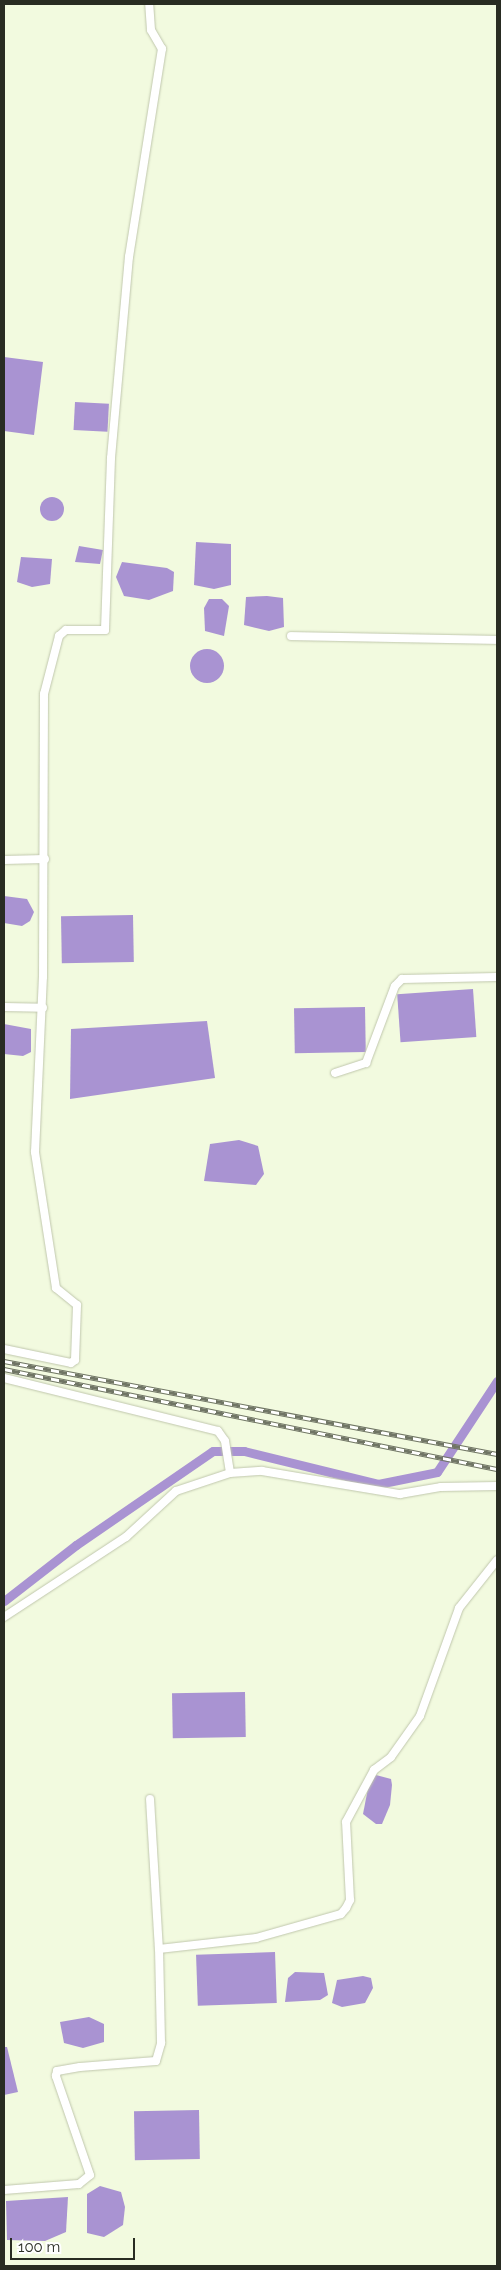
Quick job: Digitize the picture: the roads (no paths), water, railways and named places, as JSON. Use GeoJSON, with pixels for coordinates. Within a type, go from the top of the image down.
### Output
{"type":"FeatureCollection","features":[{"type":"Feature","properties":{"kind":"street"},"geometry":{"type":"LineString","coordinates":[[4,1349],[71,1363],[75,1360],[77,1304],[56,1288],[37,1180],[45,859],[44,694],[54,644],[66,630],[105,630],[111,458],[129,256],[162,49],[150,30],[149,4]]}},
{"type":"Feature","properties":{"kind":"street"},"geometry":{"type":"LineString","coordinates":[[291,636],[497,640]]}},
{"type":"Feature","properties":{"kind":"street"},"geometry":{"type":"LineString","coordinates":[[4,860],[45,859]]}},
{"type":"Feature","properties":{"kind":"street"},"geometry":{"type":"LineString","coordinates":[[335,1072],[366,1063],[395,986],[402,979],[497,977]]}},
{"type":"Feature","properties":{"kind":"street"},"geometry":{"type":"LineString","coordinates":[[4,1007],[42,1008]]}},
{"type":"Feature","properties":{"kind":"street"},"geometry":{"type":"LineString","coordinates":[[4,1378],[218,1431],[225,1441],[230,1473]]}},
{"type":"Feature","properties":{"kind":"street"},"geometry":{"type":"LineString","coordinates":[[4,1617],[126,1537],[176,1491],[230,1473],[262,1471],[400,1494],[441,1487],[497,1486]]}},
{"type":"Feature","properties":{"kind":"street"},"geometry":{"type":"LineString","coordinates":[[159,1949],[256,1938],[341,1914],[350,1900],[346,1822],[374,1770],[391,1757],[420,1716],[459,1608],[497,1560]]}},
{"type":"Feature","properties":{"kind":"street"},"geometry":{"type":"LineString","coordinates":[[4,2190],[79,2184],[90,2175],[56,2076],[57,2071],[156,2061],[161,2043],[159,1949],[150,1799]]}},
{"type":"Feature","properties":{"kind":"waterway"},"geometry":{"type":"LineString","coordinates":[[4,1601],[76,1545],[213,1451],[244,1451],[378,1484],[437,1472],[497,1381]]}},
{"type":"Feature","properties":{"kind":"railway"},"geometry":{"type":"LineString","coordinates":[[4,1361],[497,1454]]}},
{"type":"Feature","properties":{"kind":"railway"},"geometry":{"type":"LineString","coordinates":[[4,1369],[497,1469]]}}]}
